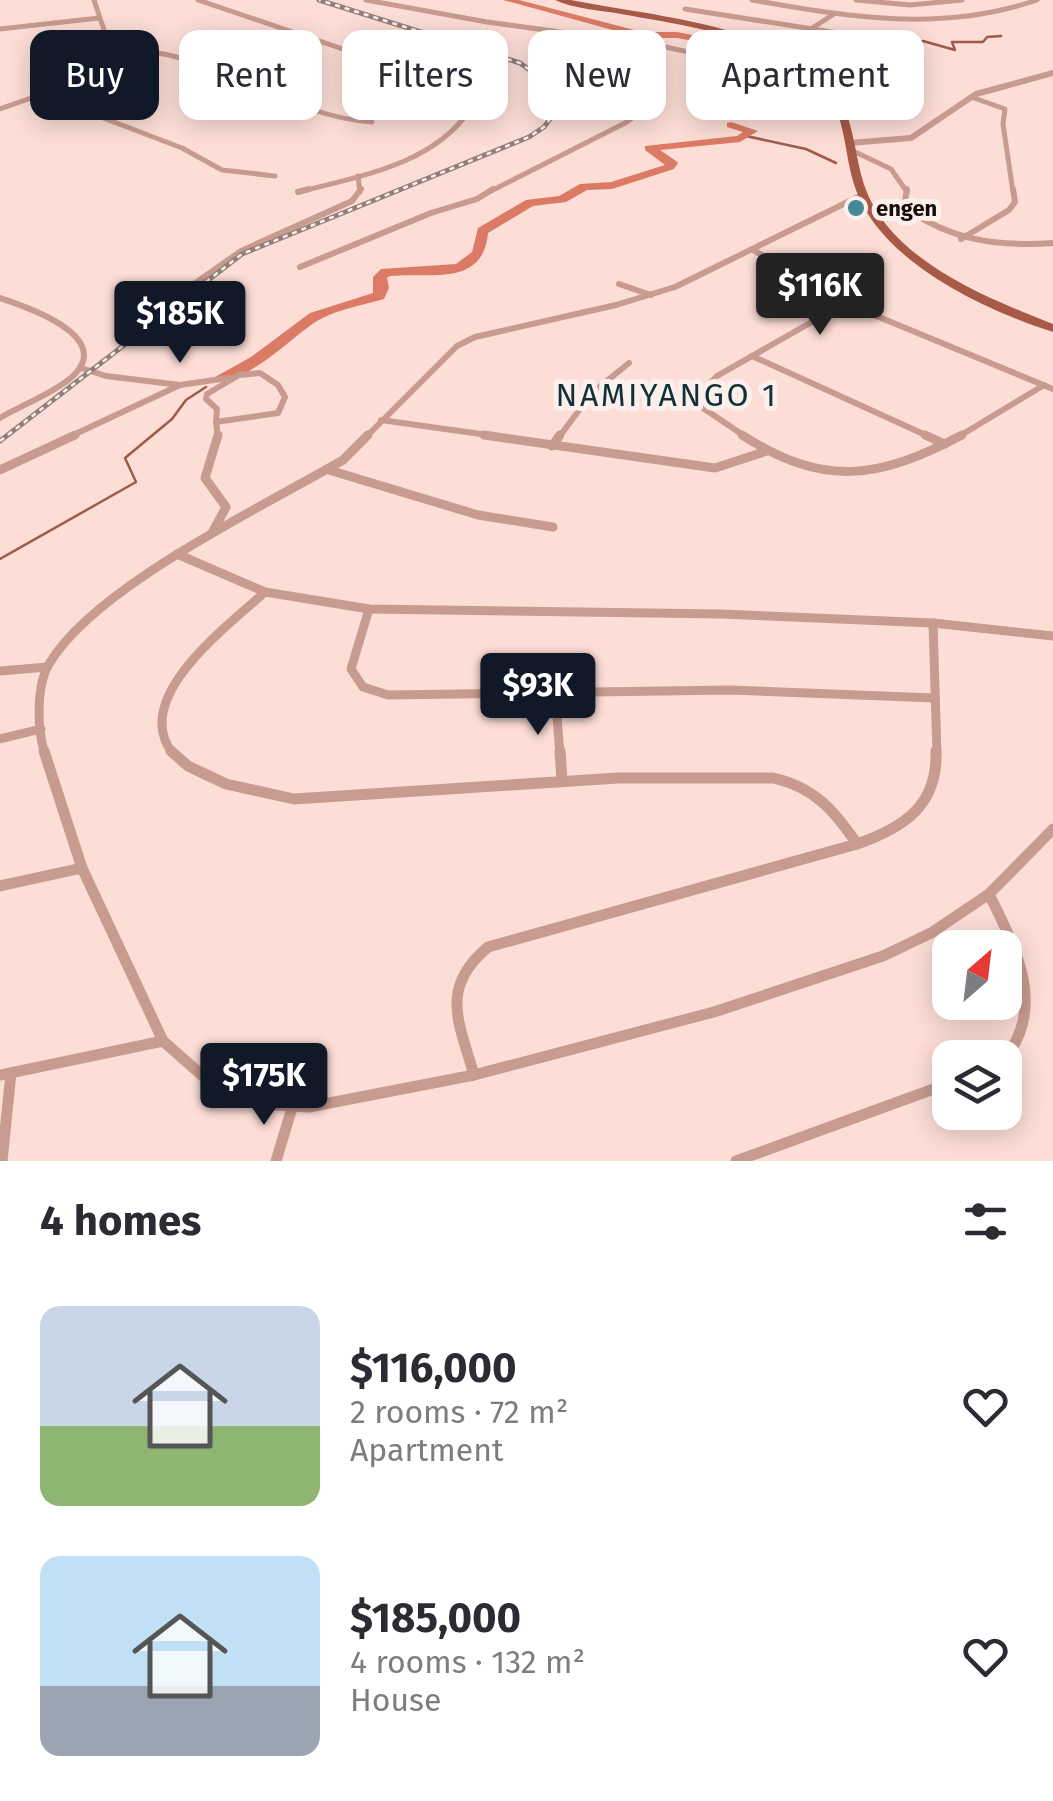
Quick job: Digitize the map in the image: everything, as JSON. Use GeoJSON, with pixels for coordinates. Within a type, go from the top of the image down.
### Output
{"type":"FeatureCollection","features":[{"type":"Feature","properties":{"kind":"main road"},"geometry":{"type":"LineString","coordinates":[[558,0],[705,30]]}},
{"type":"Feature","properties":{"kind":"main road"},"geometry":{"type":"LineString","coordinates":[[844,120],[862,195],[875,218],[919,262],[982,299],[1053,328]]}},
{"type":"Feature","properties":{"kind":"street"},"geometry":{"type":"LineString","coordinates":[[94,0],[102,30]]}},
{"type":"Feature","properties":{"kind":"street"},"geometry":{"type":"LineString","coordinates":[[198,0],[446,84],[469,110],[464,122],[447,137],[382,170],[298,192]]}},
{"type":"Feature","properties":{"kind":"street"},"geometry":{"type":"LineString","coordinates":[[366,0],[546,30]]}},
{"type":"Feature","properties":{"kind":"street"},"geometry":{"type":"LineString","coordinates":[[752,0],[873,20],[932,20],[1000,12],[1037,0]]}},
{"type":"Feature","properties":{"kind":"street"},"geometry":{"type":"LineString","coordinates":[[856,0],[910,5],[962,0]]}},
{"type":"Feature","properties":{"kind":"street"},"geometry":{"type":"LineString","coordinates":[[685,8],[809,30],[834,14]]}},
{"type":"Feature","properties":{"kind":"street"},"geometry":{"type":"LineString","coordinates":[[0,29],[99,18]]}},
{"type":"Feature","properties":{"kind":"street"},"geometry":{"type":"LineString","coordinates":[[159,56],[172,56],[274,97],[357,122],[372,122]]}},
{"type":"Feature","properties":{"kind":"street"},"geometry":{"type":"LineString","coordinates":[[850,146],[912,138],[971,97],[1053,72]]}},
{"type":"Feature","properties":{"kind":"street"},"geometry":{"type":"LineString","coordinates":[[961,239],[1009,210],[1015,202],[1002,124],[1005,110],[971,97]]}},
{"type":"Feature","properties":{"kind":"street"},"geometry":{"type":"LineString","coordinates":[[0,109],[30,99]]}},
{"type":"Feature","properties":{"kind":"street"},"geometry":{"type":"LineString","coordinates":[[109,120],[182,148],[222,170],[275,176]]}},
{"type":"Feature","properties":{"kind":"street"},"geometry":{"type":"LineString","coordinates":[[300,267],[431,213],[476,199],[518,174],[630,120]]}},
{"type":"Feature","properties":{"kind":"street"},"geometry":{"type":"LineString","coordinates":[[850,146],[898,174],[907,190],[904,208],[928,227],[993,245],[1053,243]]}},
{"type":"Feature","properties":{"kind":"street"},"geometry":{"type":"LineString","coordinates":[[177,296],[241,251],[352,201],[361,191],[358,176]]}},
{"type":"Feature","properties":{"kind":"street"},"geometry":{"type":"LineString","coordinates":[[862,195],[753,250],[651,295],[466,341],[439,360],[349,455],[329,470],[177,554],[104,605],[60,646],[47,667],[40,700],[40,729],[48,772],[82,868],[163,1041],[213,1085],[259,1104],[292,1108],[474,1074],[714,1012],[832,974],[908,944],[989,894],[1053,830]]}},
{"type":"Feature","properties":{"kind":"street"},"geometry":{"type":"LineString","coordinates":[[753,250],[845,302],[1048,387]]}},
{"type":"Feature","properties":{"kind":"street"},"geometry":{"type":"LineString","coordinates":[[619,284],[651,295]]}},
{"type":"Feature","properties":{"kind":"street"},"geometry":{"type":"LineString","coordinates":[[0,298],[45,314],[82,340],[80,368]]}},
{"type":"Feature","properties":{"kind":"street"},"geometry":{"type":"LineString","coordinates":[[845,302],[716,376],[703,390],[704,408],[767,451],[834,474],[896,466],[945,444],[1048,387]]}},
{"type":"Feature","properties":{"kind":"street"},"geometry":{"type":"LineString","coordinates":[[752,356],[945,444]]}},
{"type":"Feature","properties":{"kind":"street"},"geometry":{"type":"LineString","coordinates":[[552,446],[592,393],[629,363]]}},
{"type":"Feature","properties":{"kind":"street"},"geometry":{"type":"LineString","coordinates":[[80,368],[106,376],[180,385],[244,373],[271,375],[283,391],[284,403],[278,413],[215,422]]}},
{"type":"Feature","properties":{"kind":"street"},"geometry":{"type":"LineString","coordinates":[[0,418],[33,401],[80,368]]}},
{"type":"Feature","properties":{"kind":"street"},"geometry":{"type":"LineString","coordinates":[[210,535],[226,507],[211,495],[206,481],[205,468],[218,444],[217,409],[206,400],[207,394],[230,378]]}},
{"type":"Feature","properties":{"kind":"street"},"geometry":{"type":"LineString","coordinates":[[0,470],[180,385]]}},
{"type":"Feature","properties":{"kind":"street"},"geometry":{"type":"LineString","coordinates":[[381,420],[715,468],[767,451]]}},
{"type":"Feature","properties":{"kind":"street"},"geometry":{"type":"LineString","coordinates":[[329,470],[478,515],[553,527]]}},
{"type":"Feature","properties":{"kind":"street"},"geometry":{"type":"LineString","coordinates":[[177,554],[265,592],[368,609],[933,622],[1053,636]]}},
{"type":"Feature","properties":{"kind":"street"},"geometry":{"type":"LineString","coordinates":[[265,592],[202,651],[175,684],[166,704],[160,736],[166,748],[188,766],[234,788],[305,799],[562,782],[728,776],[786,781],[819,796],[833,808],[857,844]]}},
{"type":"Feature","properties":{"kind":"street"},"geometry":{"type":"LineString","coordinates":[[368,609],[351,669],[362,687],[388,695],[730,690],[934,698]]}},
{"type":"Feature","properties":{"kind":"street"},"geometry":{"type":"LineString","coordinates":[[474,1074],[454,997],[466,962],[488,946],[857,844],[901,828],[919,813],[932,791],[937,770],[933,622]]}},
{"type":"Feature","properties":{"kind":"street"},"geometry":{"type":"LineString","coordinates":[[0,672],[47,667]]}},
{"type":"Feature","properties":{"kind":"street"},"geometry":{"type":"LineString","coordinates":[[555,692],[562,782]]}},
{"type":"Feature","properties":{"kind":"street"},"geometry":{"type":"LineString","coordinates":[[0,739],[40,729]]}},
{"type":"Feature","properties":{"kind":"street"},"geometry":{"type":"LineString","coordinates":[[0,886],[82,868]]}},
{"type":"Feature","properties":{"kind":"street"},"geometry":{"type":"LineString","coordinates":[[989,894],[1031,986],[1033,1008],[1022,1040]]}},
{"type":"Feature","properties":{"kind":"street"},"geometry":{"type":"LineString","coordinates":[[2,1161],[6,1074],[163,1041]]}},
{"type":"Feature","properties":{"kind":"street"},"geometry":{"type":"LineString","coordinates":[[736,1161],[932,1090]]}},
{"type":"Feature","properties":{"kind":"street"},"geometry":{"type":"LineString","coordinates":[[276,1161],[292,1108]]}},
{"type":"Feature","properties":{"kind":"waterway"},"geometry":{"type":"LineString","coordinates":[[508,0],[642,35],[686,37]]}},
{"type":"Feature","properties":{"kind":"waterway"},"geometry":{"type":"LineString","coordinates":[[924,41],[955,50],[952,42],[983,42],[987,37],[1001,36]]}},
{"type":"Feature","properties":{"kind":"waterway"},"geometry":{"type":"LineString","coordinates":[[222,377],[256,360],[315,316],[379,296],[380,277],[386,272],[449,270],[471,262],[479,250],[482,231],[530,203],[562,199],[584,187],[612,185],[670,167],[672,163],[649,148],[740,139],[752,131],[731,125]]}},
{"type":"Feature","properties":{"kind":"waterway"},"geometry":{"type":"LineString","coordinates":[[746,136],[806,149],[836,163]]}},
{"type":"Feature","properties":{"kind":"waterway"},"geometry":{"type":"LineString","coordinates":[[0,559],[136,482],[125,458],[172,419],[186,400],[206,387]]}},
{"type":"Feature","properties":{"kind":"railway"},"geometry":{"type":"LineString","coordinates":[[0,441],[242,254],[529,137],[544,127],[559,107],[555,88],[520,63],[319,0]]}},
{"type":"Feature","properties":{"kind":"place","name":"engen"},"geometry":{"type":"Point","coordinates":[856,208]}},
{"type":"Feature","properties":{"kind":"district","name":"NAMIYANGO 1"},"geometry":{"type":"Point","coordinates":[667,395]}}]}
